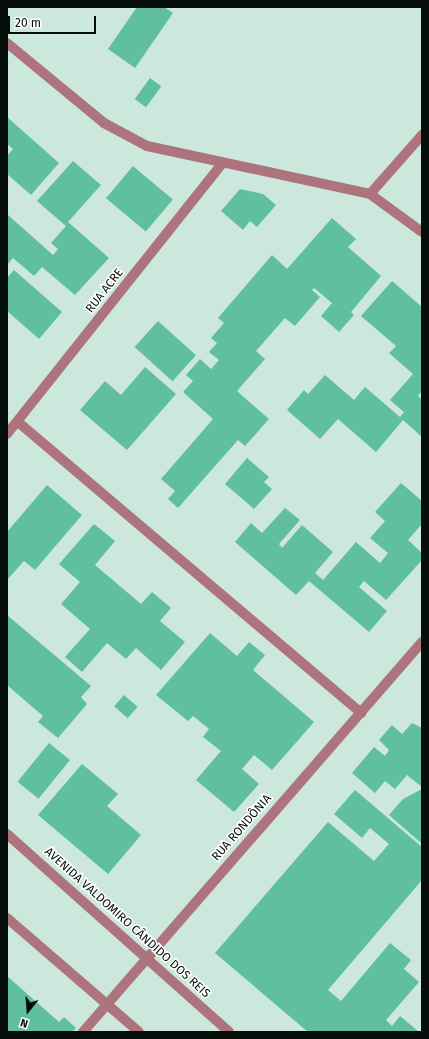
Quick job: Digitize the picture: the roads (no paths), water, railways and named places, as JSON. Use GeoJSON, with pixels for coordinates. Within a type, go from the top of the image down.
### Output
{"type":"FeatureCollection","features":[{"type":"Feature","properties":{"kind":"street"},"geometry":{"type":"LineString","coordinates":[[7,43],[104,123],[147,146],[222,164],[370,194],[422,232]]}},
{"type":"Feature","properties":{"kind":"street"},"geometry":{"type":"LineString","coordinates":[[370,194],[422,135]]}},
{"type":"Feature","properties":{"kind":"street","name":"RUA ACRE"},"geometry":{"type":"LineString","coordinates":[[7,434],[222,164]]}},
{"type":"Feature","properties":{"kind":"street"},"geometry":{"type":"LineString","coordinates":[[18,422],[361,713]]}},
{"type":"Feature","properties":{"kind":"street","name":"RUA RONDÔNIA"},"geometry":{"type":"LineString","coordinates":[[83,1032],[146,957],[422,642]]}},
{"type":"Feature","properties":{"kind":"street","name":"AVENIDA VALDOMIRO CÂNDIDO DOS REIS"},"geometry":{"type":"LineString","coordinates":[[7,834],[230,1032]]}},
{"type":"Feature","properties":{"kind":"street"},"geometry":{"type":"LineString","coordinates":[[7,918],[139,1032]]}}]}
